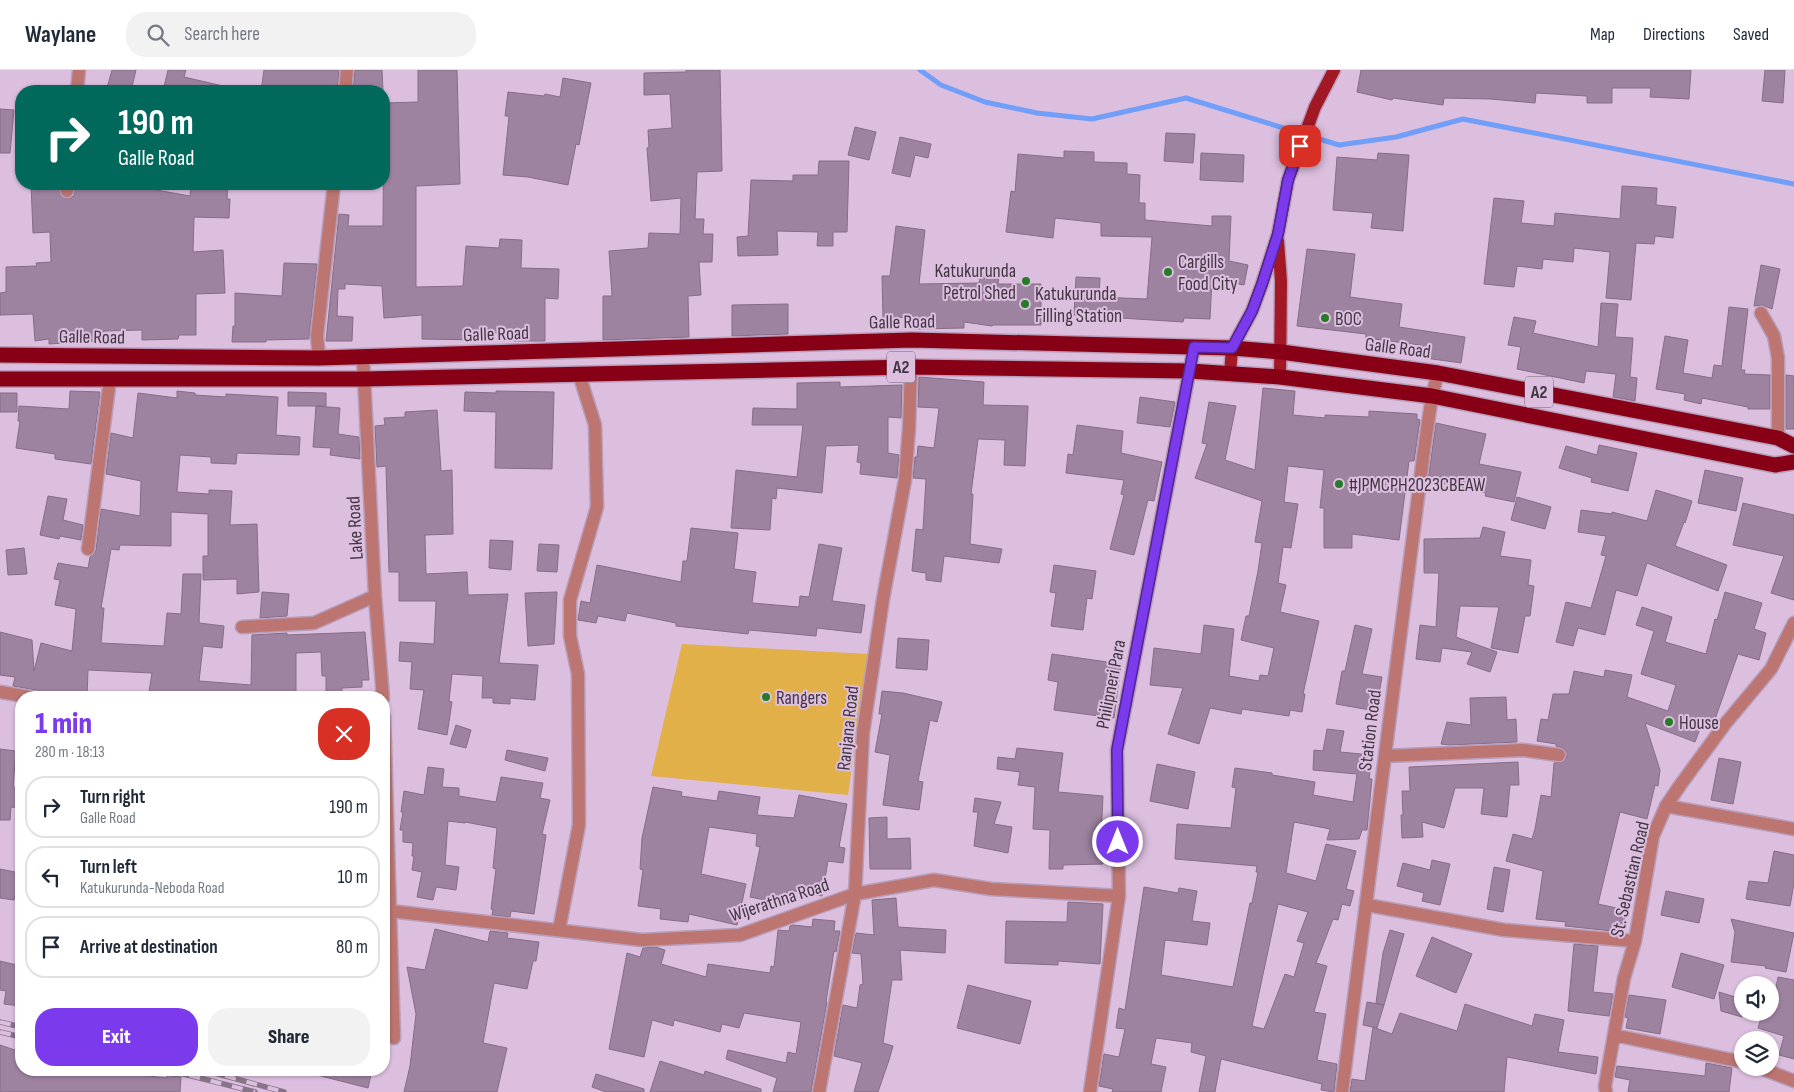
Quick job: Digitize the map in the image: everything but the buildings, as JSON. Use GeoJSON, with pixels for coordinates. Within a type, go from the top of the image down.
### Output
{"type":"FeatureCollection","features":[{"type":"Feature","properties":{"kind":"highway","name":"Galle Road"},"geometry":{"type":"LineString","coordinates":[[0,355],[319,358],[912,340],[1232,348],[1280,352],[1438,372],[1778,438],[1794,446]]}},
{"type":"Feature","properties":{"kind":"highway"},"geometry":{"type":"LineString","coordinates":[[1027,368],[1028,342]]}},
{"type":"Feature","properties":{"kind":"highway","name":"A2"},"geometry":{"type":"LineString","coordinates":[[0,379],[364,379],[911,367],[1190,371],[1280,377],[1432,396],[1774,465],[1794,462]]}},
{"type":"Feature","properties":{"kind":"main road"},"geometry":{"type":"LineString","coordinates":[[1230,374],[1232,348],[1252,311],[1278,234],[1288,180],[1315,107],[1334,70]]}},
{"type":"Feature","properties":{"kind":"main road"},"geometry":{"type":"LineString","coordinates":[[1278,234],[1281,281],[1280,377]]}},
{"type":"Feature","properties":{"kind":"street"},"geometry":{"type":"LineString","coordinates":[[78,85],[79,70]]}},
{"type":"Feature","properties":{"kind":"street"},"geometry":{"type":"LineString","coordinates":[[346,85],[347,70]]}},
{"type":"Feature","properties":{"kind":"street"},"geometry":{"type":"LineString","coordinates":[[319,358],[317,336],[333,190]]}},
{"type":"Feature","properties":{"kind":"street"},"geometry":{"type":"LineString","coordinates":[[1761,313],[1774,336],[1778,358],[1778,438]]}},
{"type":"Feature","properties":{"kind":"street","name":"Philipneri Para"},"geometry":{"type":"LineString","coordinates":[[1090,1092],[1118,896],[1117,750],[1194,347]]}},
{"type":"Feature","properties":{"kind":"street","name":"Lake Road"},"geometry":{"type":"LineString","coordinates":[[363,357],[382,691]]}},
{"type":"Feature","properties":{"kind":"street","name":"Ranjana Road"},"geometry":{"type":"LineString","coordinates":[[819,1092],[855,894],[863,733],[883,599],[906,480],[911,367]]}},
{"type":"Feature","properties":{"kind":"street","name":"Station Road"},"geometry":{"type":"LineString","coordinates":[[1342,1092],[1432,396],[1438,372]]}},
{"type":"Feature","properties":{"kind":"street"},"geometry":{"type":"LineString","coordinates":[[559,930],[579,825],[578,674],[570,636],[570,600],[597,507],[594,426],[579,374]]}},
{"type":"Feature","properties":{"kind":"street"},"geometry":{"type":"LineString","coordinates":[[88,549],[110,379]]}},
{"type":"Feature","properties":{"kind":"street"},"geometry":{"type":"LineString","coordinates":[[242,627],[314,623],[375,596]]}},
{"type":"Feature","properties":{"kind":"street","name":"St. Sebastian Road"},"geometry":{"type":"LineString","coordinates":[[1606,1092],[1605,1086],[1624,978],[1635,941],[1653,836],[1666,806],[1725,724],[1771,669],[1794,623]]}},
{"type":"Feature","properties":{"kind":"street"},"geometry":{"type":"LineString","coordinates":[[0,692],[15,695]]}},
{"type":"Feature","properties":{"kind":"street"},"geometry":{"type":"LineString","coordinates":[[1385,756],[1523,750],[1560,755]]}},
{"type":"Feature","properties":{"kind":"street"},"geometry":{"type":"LineString","coordinates":[[1666,806],[1794,829]]}},
{"type":"Feature","properties":{"kind":"street","name":"Wijerathna Road"},"geometry":{"type":"LineString","coordinates":[[390,911],[642,940],[740,935],[855,894],[934,880],[991,889],[1118,896]]}},
{"type":"Feature","properties":{"kind":"street"},"geometry":{"type":"LineString","coordinates":[[1367,905],[1504,930],[1635,941]]}},
{"type":"Feature","properties":{"kind":"street"},"geometry":{"type":"LineString","coordinates":[[390,911],[394,1038]]}},
{"type":"Feature","properties":{"kind":"street"},"geometry":{"type":"LineString","coordinates":[[1614,1035],[1734,1060]]}},
{"type":"Feature","properties":{"kind":"street"},"geometry":{"type":"LineString","coordinates":[[1779,1075],[1794,1081]]}},
{"type":"Feature","properties":{"kind":"shaded area","name":"Rangers"},"geometry":{"type":"Polygon","coordinates":[[[682,644],[868,654],[848,795],[651,776],[682,644]]]}},
{"type":"Feature","properties":{"kind":"waterway"},"geometry":{"type":"LineString","coordinates":[[920,70],[941,85],[985,102],[1037,113],[1092,119],[1186,98],[1339,145],[1396,137],[1463,119],[1794,184]]}},
{"type":"Feature","properties":{"kind":"railway"},"geometry":{"type":"LineString","coordinates":[[0,1022],[15,1026]]}},
{"type":"Feature","properties":{"kind":"railway"},"geometry":{"type":"LineString","coordinates":[[0,1032],[15,1036]]}},
{"type":"Feature","properties":{"kind":"railway"},"geometry":{"type":"LineString","coordinates":[[192,1076],[255,1092]]}},
{"type":"Feature","properties":{"kind":"railway"},"geometry":{"type":"LineString","coordinates":[[226,1076],[284,1092]]}},
{"type":"Feature","properties":{"kind":"place","name":"Cargills Food City"},"geometry":{"type":"Point","coordinates":[1168,272]}},
{"type":"Feature","properties":{"kind":"place","name":"Katukurunda Petrol Shed"},"geometry":{"type":"Point","coordinates":[1026,281]}},
{"type":"Feature","properties":{"kind":"place","name":"Katukurunda Filling Station"},"geometry":{"type":"Point","coordinates":[1025,304]}},
{"type":"Feature","properties":{"kind":"place","name":"BOC"},"geometry":{"type":"Point","coordinates":[1325,318]}},
{"type":"Feature","properties":{"kind":"place","name":"#JPMCPH2023CBEAW"},"geometry":{"type":"Point","coordinates":[1339,484]}},
{"type":"Feature","properties":{"kind":"place","name":"Rangers"},"geometry":{"type":"Point","coordinates":[766,697]}},
{"type":"Feature","properties":{"kind":"place","name":"House"},"geometry":{"type":"Point","coordinates":[1669,722]}},
{"type":"Feature","properties":{"kind":"route"},"geometry":{"type":"LineString","coordinates":[[1118,842],[1117,750],[1194,347],[1232,348],[1252,311],[1278,234],[1288,180],[1300,146]]}}]}
